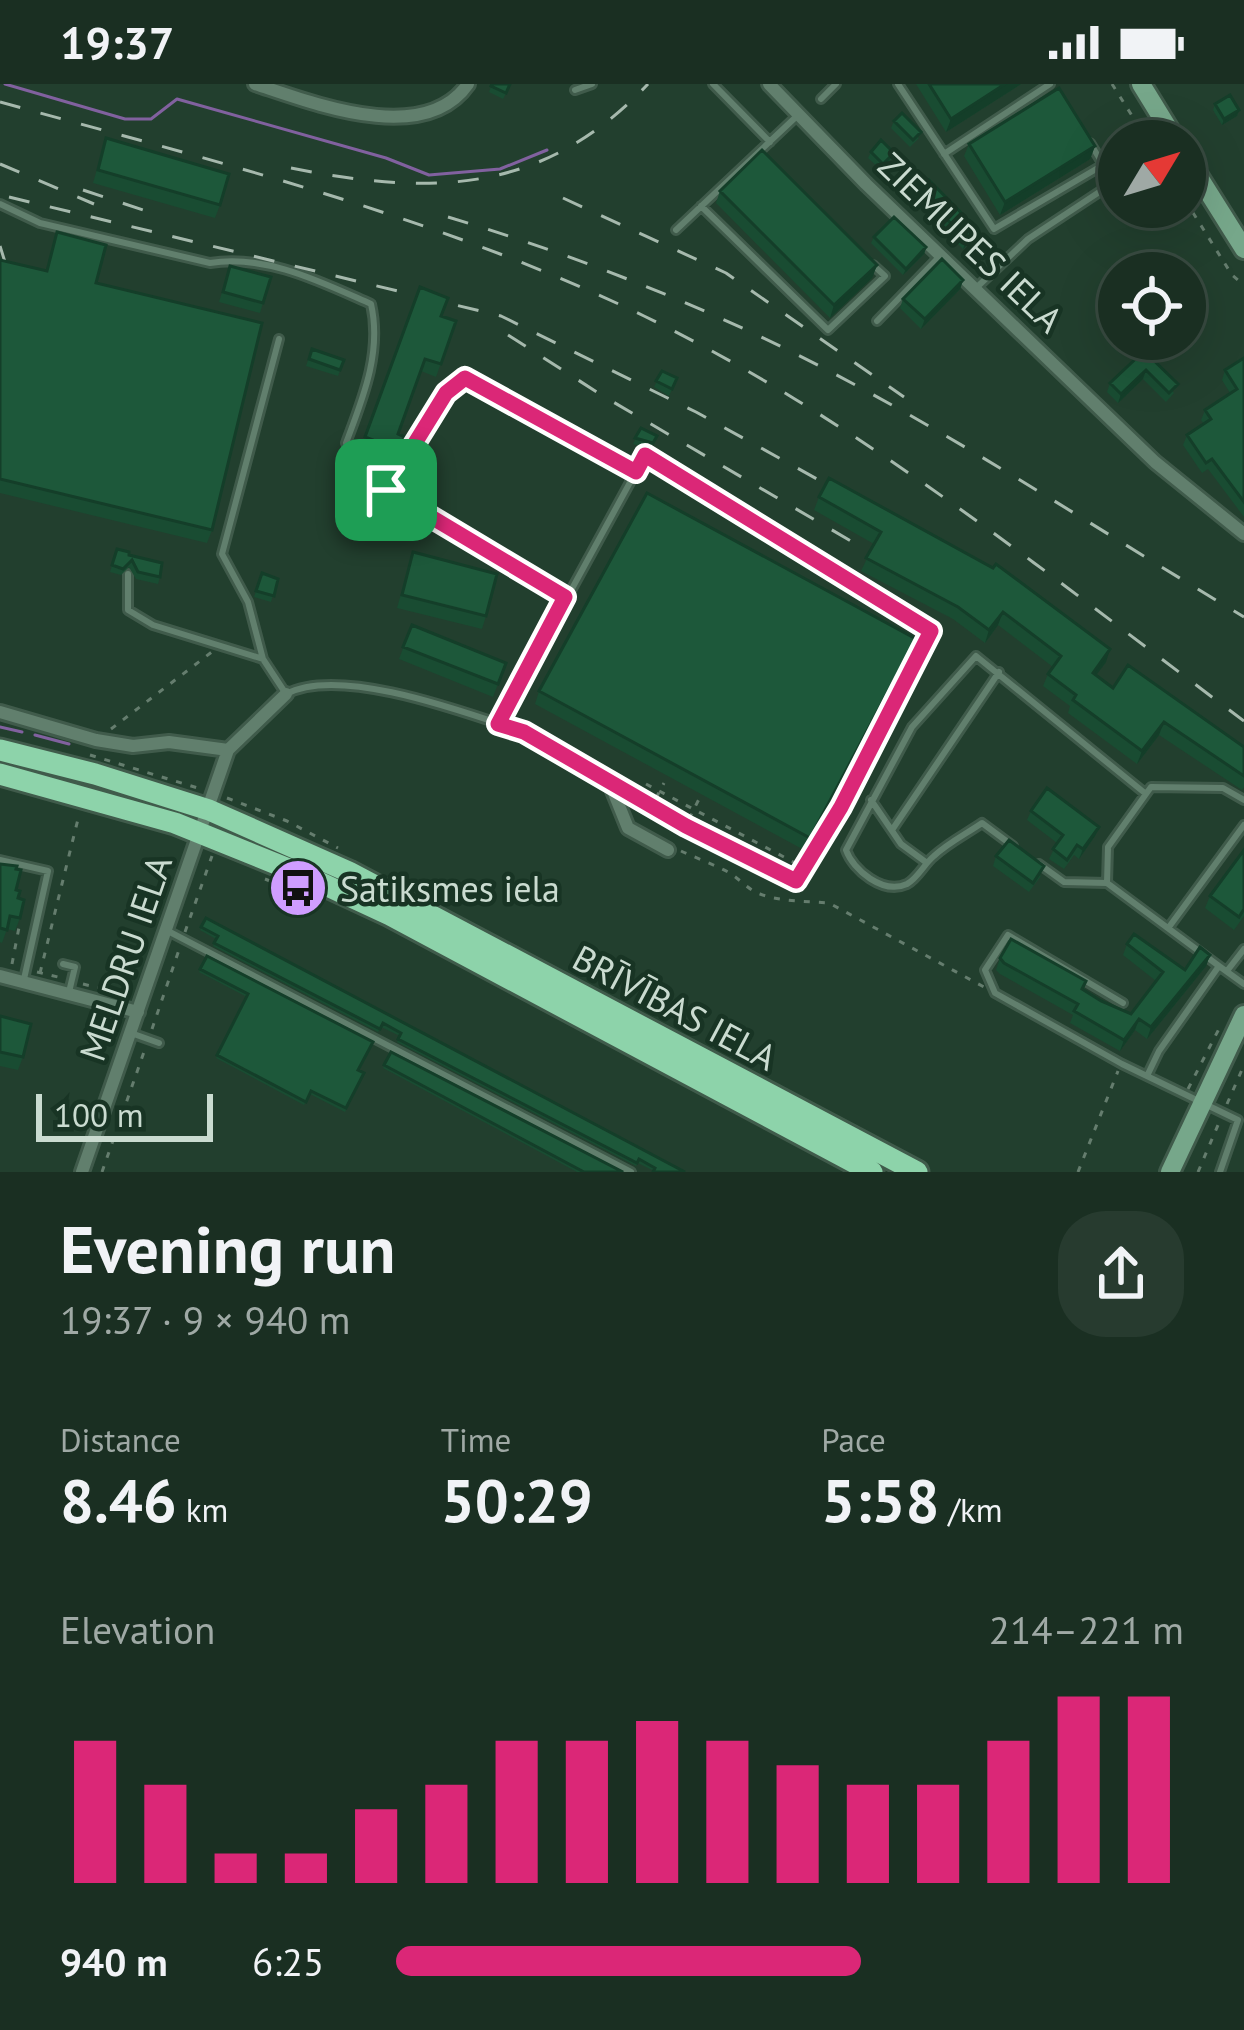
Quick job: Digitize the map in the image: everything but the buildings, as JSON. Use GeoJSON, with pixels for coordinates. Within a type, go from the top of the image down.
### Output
{"type":"FeatureCollection","features":[{"type":"Feature","properties":{"kind":"highway","name":"BRĪVĪBAS IELA"},"geometry":{"type":"LineString","coordinates":[[0,750],[111,778],[208,810],[349,872],[917,1172]]}},
{"type":"Feature","properties":{"kind":"highway","name":"BRĪVĪBAS IELA"},"geometry":{"type":"LineString","coordinates":[[0,774],[207,841],[390,915],[872,1172]]}},
{"type":"Feature","properties":{"kind":"main road"},"geometry":{"type":"LineString","coordinates":[[1141,84],[1163,120]]}},
{"type":"Feature","properties":{"kind":"main road"},"geometry":{"type":"LineString","coordinates":[[1206,188],[1244,249]]}},
{"type":"Feature","properties":{"kind":"main road"},"geometry":{"type":"LineString","coordinates":[[1170,1172],[1240,1017]]}},
{"type":"Feature","properties":{"kind":"street"},"geometry":{"type":"LineString","coordinates":[[255,84],[330,108],[375,116],[446,107],[468,84]]}},
{"type":"Feature","properties":{"kind":"street","name":"ZIEMUPES IELA"},"geometry":{"type":"LineString","coordinates":[[769,84],[1155,462],[1244,534]]}},
{"type":"Feature","properties":{"kind":"street"},"geometry":{"type":"LineString","coordinates":[[0,712],[97,740],[228,750],[286,694]]}},
{"type":"Feature","properties":{"kind":"street","name":"MELDRU IELA"},"geometry":{"type":"LineString","coordinates":[[82,1172],[123,1034],[138,1012],[166,931],[207,841],[208,810],[228,750]]}},
{"type":"Feature","properties":{"kind":"street"},"geometry":{"type":"LineString","coordinates":[[610,781],[628,828],[668,850]]}},
{"type":"Feature","properties":{"kind":"street"},"geometry":{"type":"LineString","coordinates":[[0,976],[24,976],[70,987],[138,1012]]}},
{"type":"Feature","properties":{"kind":"lane"},"geometry":{"type":"LineString","coordinates":[[575,91],[592,84]]}},
{"type":"Feature","properties":{"kind":"lane"},"geometry":{"type":"LineString","coordinates":[[713,84],[770,142]]}},
{"type":"Feature","properties":{"kind":"lane"},"geometry":{"type":"LineString","coordinates":[[821,99],[836,84]]}},
{"type":"Feature","properties":{"kind":"lane"},"geometry":{"type":"LineString","coordinates":[[898,84],[994,230],[1098,168]]}},
{"type":"Feature","properties":{"kind":"lane"},"geometry":{"type":"LineString","coordinates":[[944,154],[1050,84]]}},
{"type":"Feature","properties":{"kind":"lane"},"geometry":{"type":"LineString","coordinates":[[676,230],[798,115]]}},
{"type":"Feature","properties":{"kind":"lane"},"geometry":{"type":"LineString","coordinates":[[1078,124],[1098,157]]}},
{"type":"Feature","properties":{"kind":"lane"},"geometry":{"type":"LineString","coordinates":[[760,150],[776,166]]}},
{"type":"Feature","properties":{"kind":"lane"},"geometry":{"type":"LineString","coordinates":[[976,287],[1028,239],[1098,193]]}},
{"type":"Feature","properties":{"kind":"lane"},"geometry":{"type":"LineString","coordinates":[[0,204],[40,223],[210,263],[234,259],[281,269],[322,281],[371,304],[376,324],[368,386],[346,443],[359,474],[565,597]]}},
{"type":"Feature","properties":{"kind":"lane"},"geometry":{"type":"LineString","coordinates":[[701,206],[828,330],[885,276],[869,260]]}},
{"type":"Feature","properties":{"kind":"lane"},"geometry":{"type":"LineString","coordinates":[[877,321],[940,255]]}},
{"type":"Feature","properties":{"kind":"lane"},"geometry":{"type":"LineString","coordinates":[[278,339],[222,554],[248,602],[263,659],[286,694],[302,686],[334,685],[426,700],[498,724],[524,732],[686,826],[796,881],[841,807],[931,631],[645,455],[498,724]]}},
{"type":"Feature","properties":{"kind":"lane"},"geometry":{"type":"LineString","coordinates":[[386,490],[446,393],[465,378],[636,472]]}},
{"type":"Feature","properties":{"kind":"lane"},"geometry":{"type":"LineString","coordinates":[[128,574],[128,610],[153,625],[263,659]]}},
{"type":"Feature","properties":{"kind":"lane"},"geometry":{"type":"LineString","coordinates":[[1015,847],[982,823],[927,863],[910,883],[895,887],[852,866],[846,850],[912,727],[976,656],[1146,794]]}},
{"type":"Feature","properties":{"kind":"lane"},"geometry":{"type":"LineString","coordinates":[[892,830],[999,673]]}},
{"type":"Feature","properties":{"kind":"lane"},"geometry":{"type":"LineString","coordinates":[[1107,883],[1108,847],[1151,787],[1223,788],[1244,800]]}},
{"type":"Feature","properties":{"kind":"lane"},"geometry":{"type":"LineString","coordinates":[[870,800],[901,844],[927,863]]}},
{"type":"Feature","properties":{"kind":"lane"},"geometry":{"type":"LineString","coordinates":[[1169,927],[1244,825]]}},
{"type":"Feature","properties":{"kind":"lane"},"geometry":{"type":"LineString","coordinates":[[1031,859],[1064,882],[1107,883],[1244,984]]}},
{"type":"Feature","properties":{"kind":"lane"},"geometry":{"type":"LineString","coordinates":[[0,860],[48,871],[24,976]]}},
{"type":"Feature","properties":{"kind":"lane"},"geometry":{"type":"LineString","coordinates":[[166,931],[631,1172]]}},
{"type":"Feature","properties":{"kind":"lane"},"geometry":{"type":"LineString","coordinates":[[1124,1003],[1008,934],[985,970],[995,993],[1122,1064],[1241,1122],[1220,1172]]}},
{"type":"Feature","properties":{"kind":"lane"},"geometry":{"type":"LineString","coordinates":[[1148,1076],[1160,1051],[1223,968],[1244,949]]}},
{"type":"Feature","properties":{"kind":"lane"},"geometry":{"type":"LineString","coordinates":[[63,964],[75,967],[70,987]]}},
{"type":"Feature","properties":{"kind":"lane"},"geometry":{"type":"LineString","coordinates":[[123,1034],[159,1043]]}},
{"type":"Feature","properties":{"kind":"lane"},"geometry":{"type":"LineString","coordinates":[[826,1148],[850,1172]]}},
{"type":"Feature","properties":{"kind":"path"},"geometry":{"type":"LineString","coordinates":[[1112,84],[1135,120]]}},
{"type":"Feature","properties":{"kind":"path"},"geometry":{"type":"LineString","coordinates":[[1203,228],[1232,275],[1244,285]]}},
{"type":"Feature","properties":{"kind":"path"},"geometry":{"type":"LineString","coordinates":[[97,740],[219,646]]}},
{"type":"Feature","properties":{"kind":"path"},"geometry":{"type":"LineString","coordinates":[[639,798],[650,778]]}},
{"type":"Feature","properties":{"kind":"path"},"geometry":{"type":"LineString","coordinates":[[652,806],[664,783]]}},
{"type":"Feature","properties":{"kind":"path"},"geometry":{"type":"LineString","coordinates":[[646,784],[804,868]]}},
{"type":"Feature","properties":{"kind":"path"},"geometry":{"type":"LineString","coordinates":[[686,826],[699,799]]}},
{"type":"Feature","properties":{"kind":"path"},"geometry":{"type":"LineString","coordinates":[[40,973],[81,808]]}},
{"type":"Feature","properties":{"kind":"path"},"geometry":{"type":"LineString","coordinates":[[742,835],[748,826]]}},
{"type":"Feature","properties":{"kind":"path"},"geometry":{"type":"LineString","coordinates":[[102,1172],[183,939],[207,841]]}},
{"type":"Feature","properties":{"kind":"path"},"geometry":{"type":"LineString","coordinates":[[776,853],[781,842]]}},
{"type":"Feature","properties":{"kind":"path"},"geometry":{"type":"LineString","coordinates":[[668,850],[731,873],[766,897],[829,903],[995,993]]}},
{"type":"Feature","properties":{"kind":"path"},"geometry":{"type":"LineString","coordinates":[[11,966],[21,922],[17,921]]}},
{"type":"Feature","properties":{"kind":"path"},"geometry":{"type":"LineString","coordinates":[[0,963],[24,976],[40,973],[70,987],[121,993],[136,982]]}},
{"type":"Feature","properties":{"kind":"path"},"geometry":{"type":"LineString","coordinates":[[110,1004],[108,1013],[123,1034]]}},
{"type":"Feature","properties":{"kind":"path"},"geometry":{"type":"LineString","coordinates":[[1181,1088],[1191,1088],[1240,1017]]}},
{"type":"Feature","properties":{"kind":"path"},"geometry":{"type":"LineString","coordinates":[[1078,1172],[1122,1064]]}},
{"type":"Feature","properties":{"kind":"waterway"},"geometry":{"type":"LineString","coordinates":[[5,84],[125,119],[151,119],[177,99],[386,158],[429,175],[500,169],[547,150]]}},
{"type":"Feature","properties":{"kind":"waterway"},"geometry":{"type":"LineString","coordinates":[[0,727],[22,732]]}},
{"type":"Feature","properties":{"kind":"waterway"},"geometry":{"type":"LineString","coordinates":[[35,735],[69,744]]}},
{"type":"Feature","properties":{"kind":"railway"},"geometry":{"type":"LineString","coordinates":[[291,168],[392,182],[483,178],[526,167],[568,148],[608,121],[648,84]]}},
{"type":"Feature","properties":{"kind":"railway"},"geometry":{"type":"LineString","coordinates":[[0,102],[327,194],[488,249],[644,316],[803,404],[879,453],[1244,721]]}},
{"type":"Feature","properties":{"kind":"railway"},"geometry":{"type":"LineString","coordinates":[[0,164],[94,204]]}},
{"type":"Feature","properties":{"kind":"railway"},"geometry":{"type":"LineString","coordinates":[[83,190],[146,211]]}},
{"type":"Feature","properties":{"kind":"railway"},"geometry":{"type":"LineString","coordinates":[[9,197],[501,316],[696,412],[855,500]]}},
{"type":"Feature","properties":{"kind":"railway"},"geometry":{"type":"LineString","coordinates":[[563,198],[726,273],[904,397]]}},
{"type":"Feature","properties":{"kind":"railway"},"geometry":{"type":"LineString","coordinates":[[448,217],[642,285],[817,365],[941,433],[1244,617]]}},
{"type":"Feature","properties":{"kind":"railway"},"geometry":{"type":"LineString","coordinates":[[0,246],[9,275]]}},
{"type":"Feature","properties":{"kind":"railway"},"geometry":{"type":"LineString","coordinates":[[508,335],[868,551]]}},
{"type":"Feature","properties":{"kind":"place","name":"Satiksmes iela"},"geometry":{"type":"Point","coordinates":[298,888]}},
{"type":"Feature","properties":{"kind":"route"},"geometry":{"type":"LineString","coordinates":[[465,378],[636,472],[645,455],[931,631],[841,807],[796,881],[686,826],[524,732],[498,724],[565,597],[386,490],[446,393],[465,378]]}}]}
